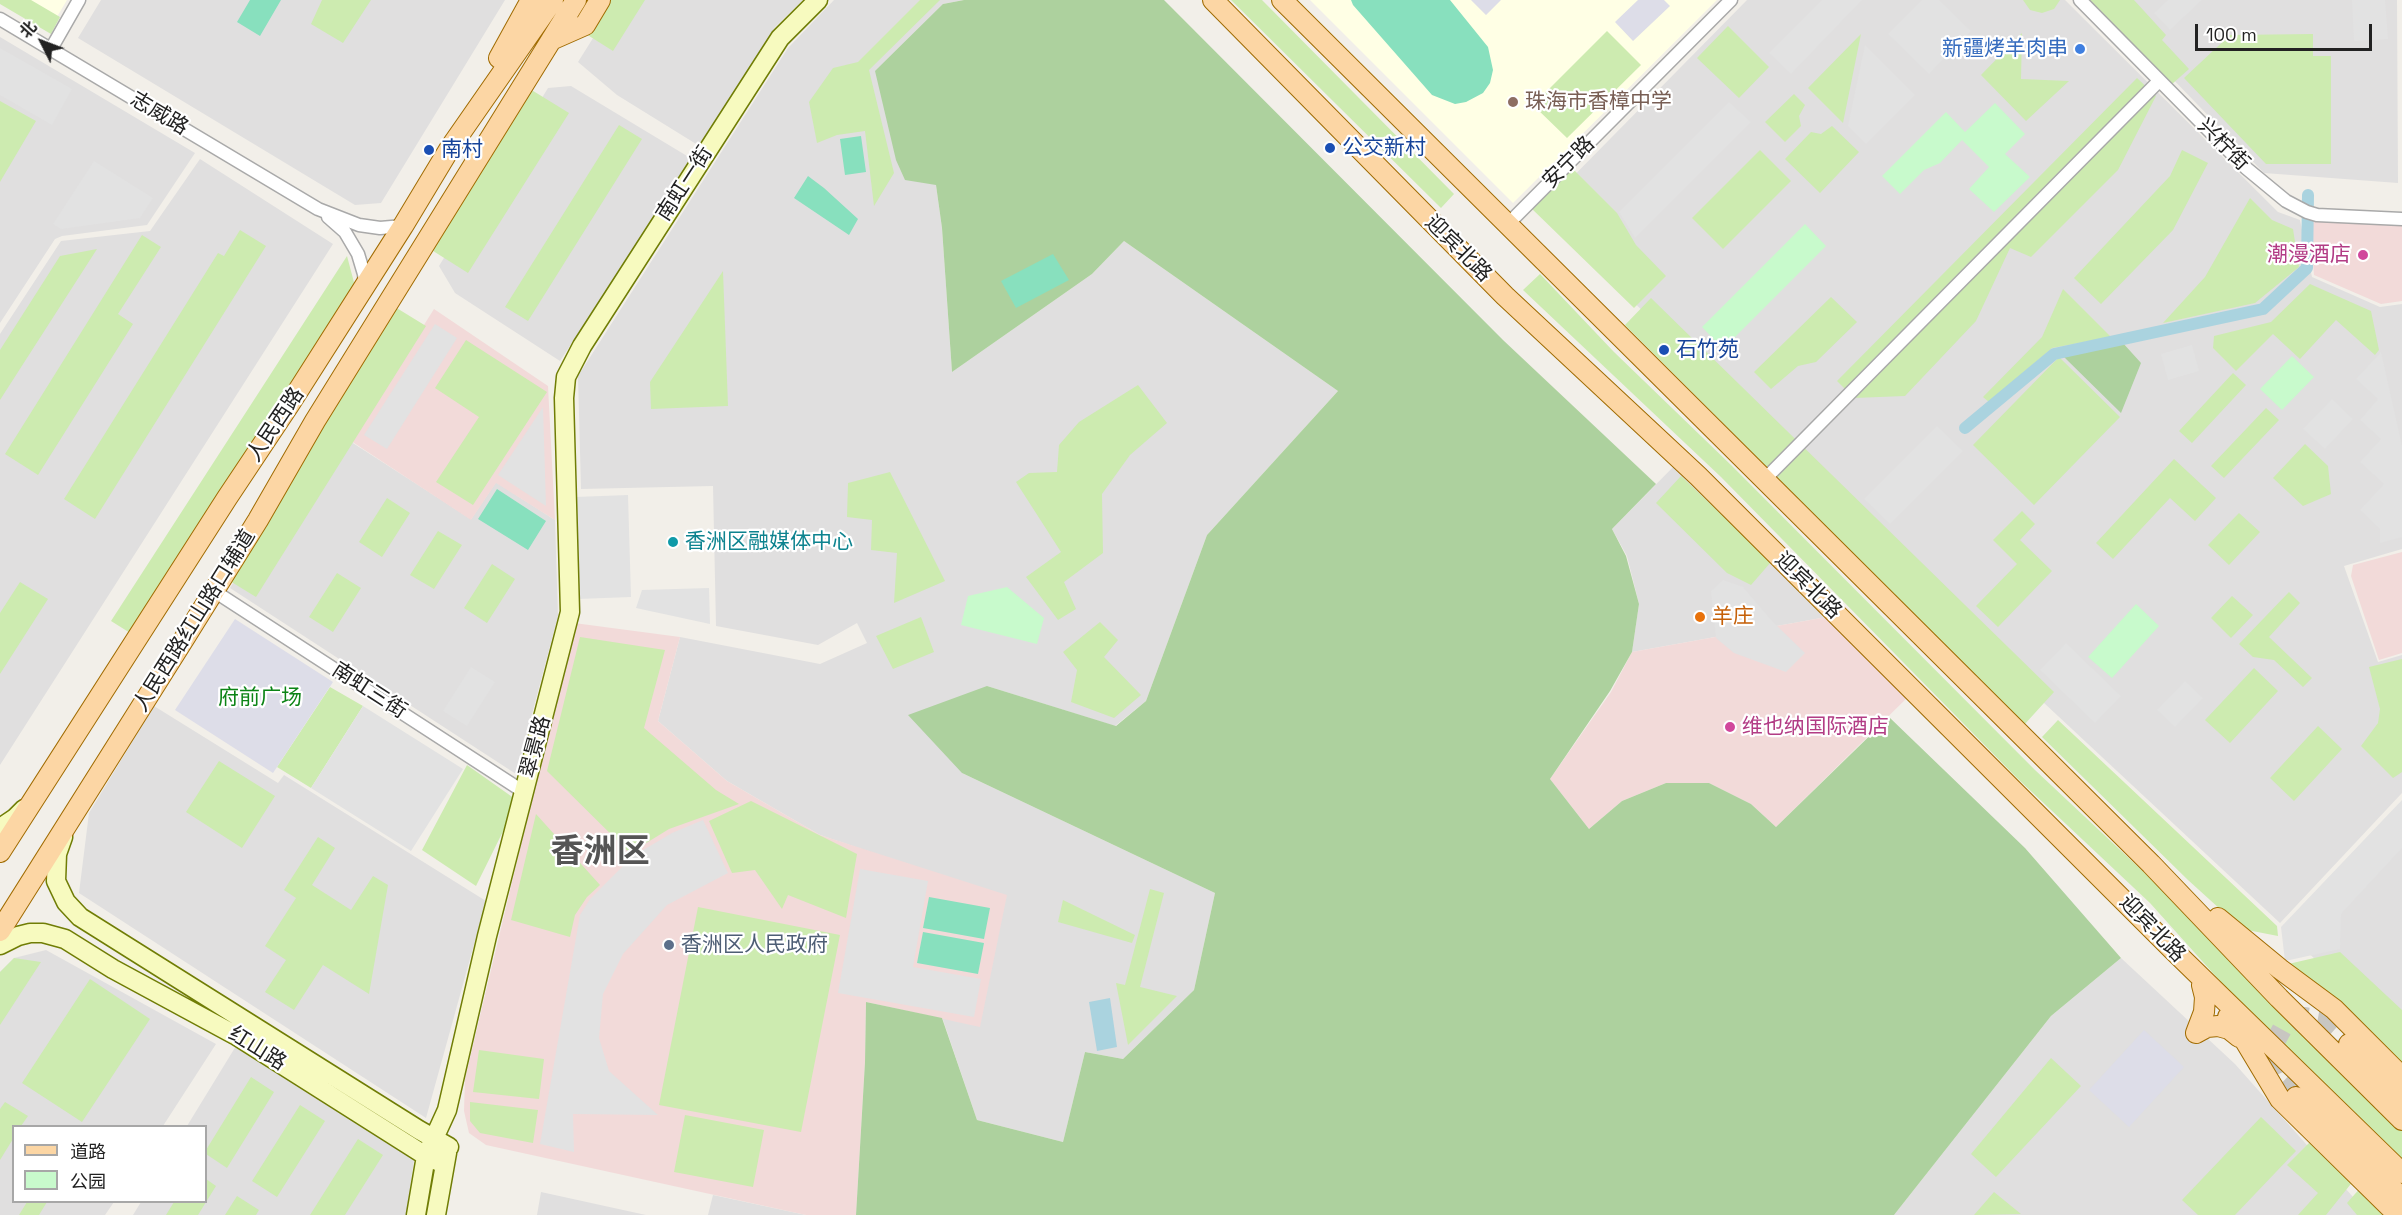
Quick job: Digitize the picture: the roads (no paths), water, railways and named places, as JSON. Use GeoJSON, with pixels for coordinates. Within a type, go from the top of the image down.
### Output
{"type":"FeatureCollection","features":[{"type":"Feature","properties":{"kind":"main road"},"geometry":{"type":"LineString","coordinates":[[450,148],[531,0]]}},
{"type":"Feature","properties":{"kind":"main road","name":"人民西路"},"geometry":{"type":"LineString","coordinates":[[0,852],[404,226],[450,148],[553,0]]}},
{"type":"Feature","properties":{"kind":"main road","name":"人民西路"},"geometry":{"type":"LineString","coordinates":[[315,421],[576,0]]}},
{"type":"Feature","properties":{"kind":"main road"},"geometry":{"type":"LineString","coordinates":[[550,40],[585,25],[600,0]]}},
{"type":"Feature","properties":{"kind":"main road","name":"南虹一街"},"geometry":{"type":"LineString","coordinates":[[566,377],[582,346],[780,38],[818,0]]}},
{"type":"Feature","properties":{"kind":"main road","name":"迎宾北路"},"geometry":{"type":"LineString","coordinates":[[1213,0],[1505,296],[1698,476],[2175,952],[2402,1173]]}},
{"type":"Feature","properties":{"kind":"main road"},"geometry":{"type":"LineString","coordinates":[[1282,0],[2151,864],[2279,998],[2402,1120]]}},
{"type":"Feature","properties":{"kind":"main road","name":"翠景路"},"geometry":{"type":"LineString","coordinates":[[436,1215],[447,1156],[447,1110],[487,936],[570,612],[564,398],[566,377]]}},
{"type":"Feature","properties":{"kind":"main road","name":"人民西路红山路口辅道"},"geometry":{"type":"LineString","coordinates":[[71,819],[214,591],[315,421]]}},
{"type":"Feature","properties":{"kind":"main road"},"geometry":{"type":"LineString","coordinates":[[0,828],[15,818],[37,794]]}},
{"type":"Feature","properties":{"kind":"main road"},"geometry":{"type":"LineString","coordinates":[[0,931],[71,819]]}},
{"type":"Feature","properties":{"kind":"main road","name":"红山路"},"geometry":{"type":"LineString","coordinates":[[71,819],[57,854],[56,874],[59,891],[80,917],[432,1139],[447,1156]]}},
{"type":"Feature","properties":{"kind":"main road"},"geometry":{"type":"LineString","coordinates":[[2151,864],[2280,969],[2334,1009],[2402,1077]]}},
{"type":"Feature","properties":{"kind":"main road","name":"红山路"},"geometry":{"type":"LineString","coordinates":[[0,945],[30,933],[43,933],[65,939],[113,969],[235,1035],[426,1156],[447,1156]]}},
{"type":"Feature","properties":{"kind":"main road"},"geometry":{"type":"LineString","coordinates":[[2175,952],[2237,1028],[2280,1099],[2398,1215]]}},
{"type":"Feature","properties":{"kind":"main road"},"geometry":{"type":"LineString","coordinates":[[2202,985],[2205,997],[2204,1012],[2196,1033],[2206,1027],[2224,1027],[2234,1032],[2250,1049]]}},
{"type":"Feature","properties":{"kind":"main road"},"geometry":{"type":"LineString","coordinates":[[2349,1044],[2402,1098]]}},
{"type":"Feature","properties":{"kind":"main road"},"geometry":{"type":"LineString","coordinates":[[2296,1096],[2402,1198]]}},
{"type":"Feature","properties":{"kind":"main road","name":"翠景路"},"geometry":{"type":"LineString","coordinates":[[416,1215],[426,1156],[447,1110]]}},
{"type":"Feature","properties":{"kind":"street"},"geometry":{"type":"LineString","coordinates":[[51,49],[80,0]]}},
{"type":"Feature","properties":{"kind":"street","name":"安宁路"},"geometry":{"type":"LineString","coordinates":[[1508,224],[1731,0]]}},
{"type":"Feature","properties":{"kind":"street","name":"兴柠街"},"geometry":{"type":"LineString","coordinates":[[2080,0],[2246,168],[2286,201],[2317,215],[2402,219]]}},
{"type":"Feature","properties":{"kind":"street","name":"志威路"},"geometry":{"type":"LineString","coordinates":[[0,19],[318,209],[337,218],[367,226],[380,228],[404,226]]}},
{"type":"Feature","properties":{"kind":"street"},"geometry":{"type":"LineString","coordinates":[[1765,479],[2159,81]]}},
{"type":"Feature","properties":{"kind":"street","name":"志威路"},"geometry":{"type":"LineString","coordinates":[[318,209],[348,238],[362,266],[365,286]]}},
{"type":"Feature","properties":{"kind":"street"},"geometry":{"type":"LineString","coordinates":[[2386,219],[2402,209]]}},
{"type":"Feature","properties":{"kind":"street","name":"南虹三街"},"geometry":{"type":"LineString","coordinates":[[214,591],[524,792]]}},
{"type":"Feature","properties":{"kind":"water"},"geometry":{"type":"Polygon","coordinates":[[[1110,998],[1117,1047],[1097,1051],[1089,1002],[1110,998]]]}},
{"type":"Feature","properties":{"kind":"waterway"},"geometry":{"type":"LineString","coordinates":[[1965,428],[2054,354],[2263,309],[2307,268],[2308,195]]}},
{"type":"Feature","properties":{"kind":"tunnel"},"geometry":{"type":"LineString","coordinates":[[2296,1097],[2278,1080],[2270,1061],[2270,1051],[2282,1029],[2295,1019],[2305,1017],[2322,1020],[2349,1044]]}},
{"type":"Feature","properties":{"kind":"place","name":"新疆烤羊肉串"},"geometry":{"type":"Point","coordinates":[2080,49]}},
{"type":"Feature","properties":{"kind":"place","name":"珠海市香樟中学"},"geometry":{"type":"Point","coordinates":[1513,102]}},
{"type":"Feature","properties":{"kind":"place","name":"公交新村"},"geometry":{"type":"Point","coordinates":[1330,148]}},
{"type":"Feature","properties":{"kind":"place","name":"南村"},"geometry":{"type":"Point","coordinates":[429,150]}},
{"type":"Feature","properties":{"kind":"place","name":"潮漫酒店"},"geometry":{"type":"Point","coordinates":[2363,255]}},
{"type":"Feature","properties":{"kind":"place","name":"石竹苑"},"geometry":{"type":"Point","coordinates":[1664,350]}},
{"type":"Feature","properties":{"kind":"place","name":"香洲区融媒体中心"},"geometry":{"type":"Point","coordinates":[673,542]}},
{"type":"Feature","properties":{"kind":"place","name":"羊庄"},"geometry":{"type":"Point","coordinates":[1700,617]}},
{"type":"Feature","properties":{"kind":"place","name":"维也纳国际酒店"},"geometry":{"type":"Point","coordinates":[1730,727]}},
{"type":"Feature","properties":{"kind":"place","name":"香洲区人民政府"},"geometry":{"type":"Point","coordinates":[669,945]}},
{"type":"Feature","properties":{"kind":"district","name":"香洲区"},"geometry":{"type":"Point","coordinates":[600,853]}},
{"type":"Feature","properties":{"kind":"park label","name":"府前广场"},"geometry":{"type":"Point","coordinates":[260,698]}}]}
